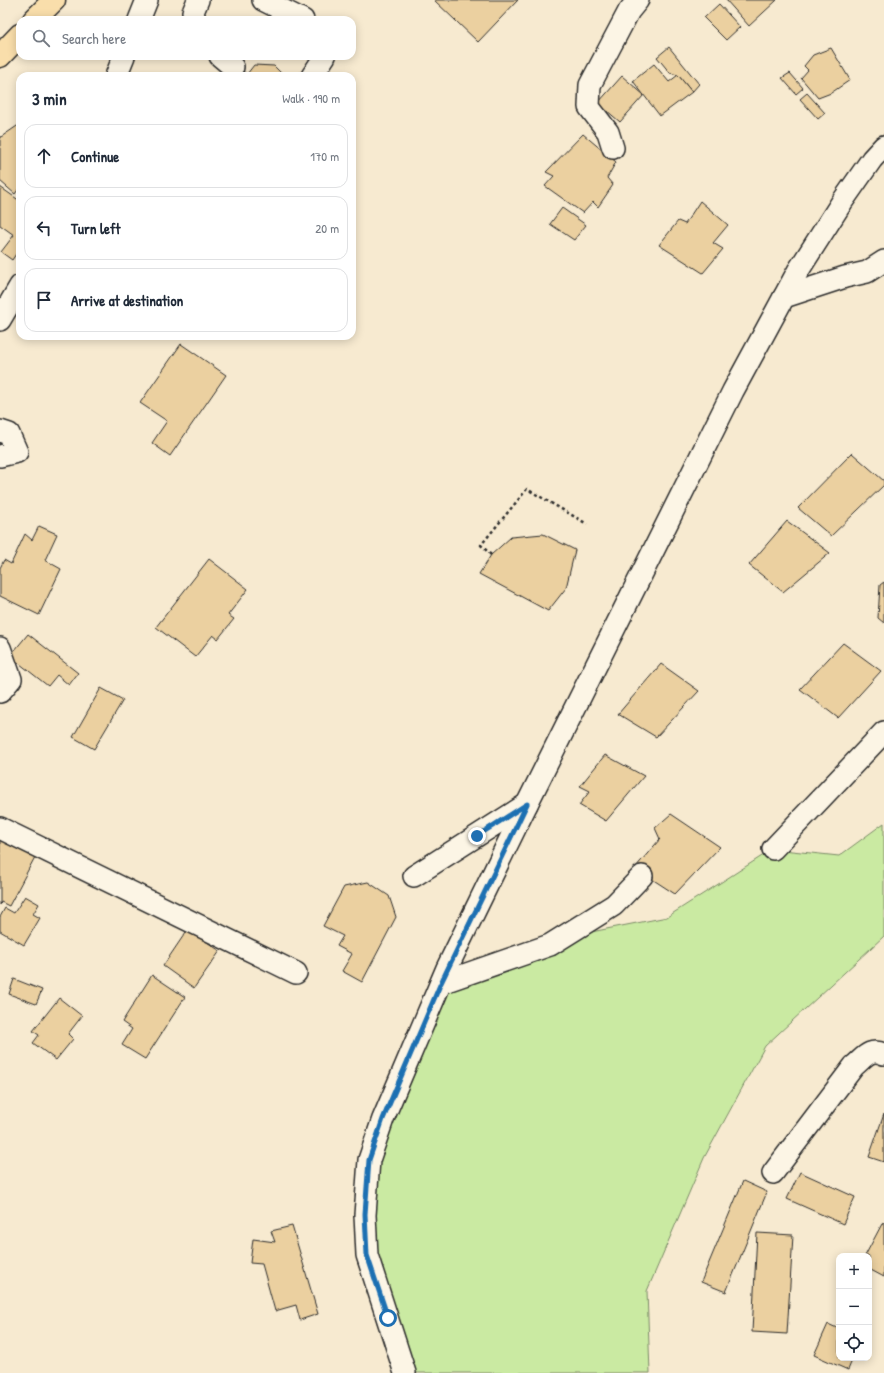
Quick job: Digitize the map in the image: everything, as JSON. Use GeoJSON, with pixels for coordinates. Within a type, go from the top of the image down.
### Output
{"type":"FeatureCollection","features":[{"type":"Feature","properties":{"kind":"highway"},"geometry":{"type":"LineString","coordinates":[[38,16],[54,0]]}},
{"type":"Feature","properties":{"kind":"highway"},"geometry":{"type":"LineString","coordinates":[[0,56],[16,39]]}},
{"type":"Feature","properties":{"kind":"street"},"geometry":{"type":"LineString","coordinates":[[141,16],[147,0]]}},
{"type":"Feature","properties":{"kind":"street"},"geometry":{"type":"LineString","coordinates":[[194,16],[193,12],[198,0]]}},
{"type":"Feature","properties":{"kind":"street"},"geometry":{"type":"LineString","coordinates":[[263,0],[295,16]]}},
{"type":"Feature","properties":{"kind":"street"},"geometry":{"type":"LineString","coordinates":[[613,148],[608,132],[589,107],[590,85],[629,11],[638,0]]}},
{"type":"Feature","properties":{"kind":"street"},"geometry":{"type":"LineString","coordinates":[[118,72],[122,60]]}},
{"type":"Feature","properties":{"kind":"street"},"geometry":{"type":"LineString","coordinates":[[315,72],[322,60]]}},
{"type":"Feature","properties":{"kind":"street"},"geometry":{"type":"LineString","coordinates":[[405,1373],[367,1255],[365,1214],[369,1160],[383,1119],[441,983],[527,804],[730,398],[798,271],[842,202],[872,159],[884,146]]}},
{"type":"Feature","properties":{"kind":"street"},"geometry":{"type":"LineString","coordinates":[[784,297],[845,277],[867,272],[884,261]]}},
{"type":"Feature","properties":{"kind":"street"},"geometry":{"type":"LineString","coordinates":[[0,320],[16,293]]}},
{"type":"Feature","properties":{"kind":"street"},"geometry":{"type":"LineString","coordinates":[[0,431],[9,434],[17,452],[0,456]]}},
{"type":"Feature","properties":{"kind":"street"},"geometry":{"type":"LineString","coordinates":[[0,648],[11,679],[0,692]]}},
{"type":"Feature","properties":{"kind":"street"},"geometry":{"type":"LineString","coordinates":[[773,849],[884,732]]}},
{"type":"Feature","properties":{"kind":"street"},"geometry":{"type":"LineString","coordinates":[[414,876],[527,804]]}},
{"type":"Feature","properties":{"kind":"street"},"geometry":{"type":"LineString","coordinates":[[0,828],[296,973]]}},
{"type":"Feature","properties":{"kind":"street"},"geometry":{"type":"LineString","coordinates":[[441,983],[550,945],[614,905],[642,876]]}},
{"type":"Feature","properties":{"kind":"street"},"geometry":{"type":"LineString","coordinates":[[773,1173],[854,1066],[870,1052],[875,1051],[884,1054]]}},
{"type":"Feature","properties":{"kind":"path"},"geometry":{"type":"LineString","coordinates":[[491,554],[481,545],[527,488],[587,524]]}},
{"type":"Feature","properties":{"kind":"green space"},"geometry":{"type":"Polygon","coordinates":[[[884,823],[884,936],[765,1046],[704,1158],[647,1291],[650,1373],[399,1373],[358,1212],[433,982],[561,938],[667,917],[773,849],[839,856],[884,823]]]}},
{"type":"Feature","properties":{"kind":"building"},"geometry":{"type":"Polygon","coordinates":[[[434,0],[518,0],[478,42],[434,0]]]}},
{"type":"Feature","properties":{"kind":"building"},"geometry":{"type":"Polygon","coordinates":[[[726,0],[777,0],[749,26],[726,0]]]}},
{"type":"Feature","properties":{"kind":"building"},"geometry":{"type":"Polygon","coordinates":[[[719,4],[740,27],[726,40],[704,18],[719,4]]]}},
{"type":"Feature","properties":{"kind":"building"},"geometry":{"type":"Polygon","coordinates":[[[669,47],[699,84],[692,92],[678,75],[670,73],[657,57],[669,47]]]}},
{"type":"Feature","properties":{"kind":"building"},"geometry":{"type":"Polygon","coordinates":[[[831,48],[850,80],[831,93],[818,98],[801,78],[808,70],[804,66],[813,55],[831,48]]]}},
{"type":"Feature","properties":{"kind":"building"},"geometry":{"type":"Polygon","coordinates":[[[654,64],[669,82],[678,75],[692,92],[660,116],[633,81],[654,64]]]}},
{"type":"Feature","properties":{"kind":"building"},"geometry":{"type":"Polygon","coordinates":[[[254,65],[274,66],[280,72],[249,72],[254,65]]]}},
{"type":"Feature","properties":{"kind":"building"},"geometry":{"type":"Polygon","coordinates":[[[790,73],[803,88],[796,94],[782,78],[790,73]]]}},
{"type":"Feature","properties":{"kind":"building"},"geometry":{"type":"Polygon","coordinates":[[[622,76],[644,95],[620,122],[598,103],[622,76]]]}},
{"type":"Feature","properties":{"kind":"building"},"geometry":{"type":"Polygon","coordinates":[[[807,93],[825,113],[818,119],[800,99],[807,93]]]}},
{"type":"Feature","properties":{"kind":"building"},"geometry":{"type":"Polygon","coordinates":[[[16,127],[15,194],[0,181],[1,137],[16,127]]]}},
{"type":"Feature","properties":{"kind":"building"},"geometry":{"type":"Polygon","coordinates":[[[583,134],[616,162],[607,178],[613,185],[598,207],[593,202],[583,213],[545,186],[554,176],[546,172],[583,134]]]}},
{"type":"Feature","properties":{"kind":"building"},"geometry":{"type":"Polygon","coordinates":[[[0,187],[16,198],[16,254],[12,260],[1,252],[14,235],[0,225],[0,187]]]}},
{"type":"Feature","properties":{"kind":"building"},"geometry":{"type":"Polygon","coordinates":[[[700,201],[728,225],[713,243],[723,249],[703,273],[659,245],[678,221],[685,224],[700,201]]]}},
{"type":"Feature","properties":{"kind":"building"},"geometry":{"type":"Polygon","coordinates":[[[562,208],[586,225],[574,240],[550,224],[562,208]]]}},
{"type":"Feature","properties":{"kind":"building"},"geometry":{"type":"Polygon","coordinates":[[[181,344],[226,375],[170,456],[152,443],[167,421],[140,403],[181,344]]]}},
{"type":"Feature","properties":{"kind":"building"},"geometry":{"type":"Polygon","coordinates":[[[852,453],[884,481],[884,485],[831,536],[798,508],[852,453]]]}},
{"type":"Feature","properties":{"kind":"building"},"geometry":{"type":"Polygon","coordinates":[[[787,521],[830,553],[783,592],[749,565],[787,521]]]}},
{"type":"Feature","properties":{"kind":"building"},"geometry":{"type":"Polygon","coordinates":[[[39,526],[57,534],[45,560],[61,569],[39,615],[0,596],[0,568],[4,560],[11,564],[25,534],[32,540],[39,526]]]}},
{"type":"Feature","properties":{"kind":"building"},"geometry":{"type":"Polygon","coordinates":[[[543,534],[575,550],[566,588],[548,611],[479,574],[491,555],[511,537],[543,534]]]}},
{"type":"Feature","properties":{"kind":"building"},"geometry":{"type":"Polygon","coordinates":[[[209,559],[248,589],[228,615],[234,619],[218,639],[213,635],[195,657],[156,627],[209,559]]]}},
{"type":"Feature","properties":{"kind":"building"},"geometry":{"type":"Polygon","coordinates":[[[884,582],[884,623],[878,618],[880,585],[884,582]]]}},
{"type":"Feature","properties":{"kind":"building"},"geometry":{"type":"Polygon","coordinates":[[[28,634],[78,673],[69,685],[57,675],[48,686],[10,656],[28,634]]]}},
{"type":"Feature","properties":{"kind":"building"},"geometry":{"type":"Polygon","coordinates":[[[843,643],[881,671],[838,718],[800,689],[843,643]]]}},
{"type":"Feature","properties":{"kind":"building"},"geometry":{"type":"Polygon","coordinates":[[[661,664],[699,691],[656,737],[618,714],[661,664]]]}},
{"type":"Feature","properties":{"kind":"building"},"geometry":{"type":"Polygon","coordinates":[[[101,688],[123,700],[94,749],[73,737],[101,688]]]}},
{"type":"Feature","properties":{"kind":"building"},"geometry":{"type":"Polygon","coordinates":[[[605,755],[644,776],[606,821],[579,805],[590,791],[580,786],[605,755]]]}},
{"type":"Feature","properties":{"kind":"building"},"geometry":{"type":"Polygon","coordinates":[[[671,814],[720,847],[675,894],[635,868],[660,839],[655,828],[671,814]]]}},
{"type":"Feature","properties":{"kind":"building"},"geometry":{"type":"Polygon","coordinates":[[[0,839],[35,857],[9,906],[1,902],[0,905],[0,839]]]}},
{"type":"Feature","properties":{"kind":"building"},"geometry":{"type":"Polygon","coordinates":[[[368,882],[389,896],[396,917],[362,982],[342,971],[352,954],[337,946],[343,936],[323,926],[344,887],[368,882]]]}},
{"type":"Feature","properties":{"kind":"building"},"geometry":{"type":"Polygon","coordinates":[[[25,896],[39,904],[33,914],[40,918],[24,945],[0,931],[0,917],[5,908],[14,913],[25,896]]]}},
{"type":"Feature","properties":{"kind":"building"},"geometry":{"type":"Polygon","coordinates":[[[188,929],[220,951],[194,988],[163,966],[188,929]]]}},
{"type":"Feature","properties":{"kind":"building"},"geometry":{"type":"Polygon","coordinates":[[[152,975],[185,997],[145,1059],[122,1045],[132,1029],[122,1022],[152,975]]]}},
{"type":"Feature","properties":{"kind":"building"},"geometry":{"type":"Polygon","coordinates":[[[14,979],[42,990],[36,1004],[9,994],[14,979]]]}},
{"type":"Feature","properties":{"kind":"building"},"geometry":{"type":"Polygon","coordinates":[[[59,998],[82,1016],[68,1034],[73,1039],[56,1060],[33,1043],[39,1035],[33,1031],[59,998]]]}},
{"type":"Feature","properties":{"kind":"building"},"geometry":{"type":"Polygon","coordinates":[[[884,1114],[884,1162],[869,1157],[884,1114]]]}},
{"type":"Feature","properties":{"kind":"building"},"geometry":{"type":"Polygon","coordinates":[[[800,1172],[855,1197],[843,1224],[787,1199],[800,1172]]]}},
{"type":"Feature","properties":{"kind":"building"},"geometry":{"type":"Polygon","coordinates":[[[743,1181],[767,1192],[726,1292],[701,1282],[743,1181]]]}},
{"type":"Feature","properties":{"kind":"building"},"geometry":{"type":"Polygon","coordinates":[[[883,1222],[884,1277],[872,1271],[872,1253],[867,1253],[883,1222]]]}},
{"type":"Feature","properties":{"kind":"building"},"geometry":{"type":"Polygon","coordinates":[[[292,1226],[318,1314],[300,1320],[296,1305],[275,1311],[262,1264],[250,1263],[253,1239],[275,1242],[271,1231],[292,1226]]]}},
{"type":"Feature","properties":{"kind":"building"},"geometry":{"type":"Polygon","coordinates":[[[757,1233],[793,1235],[787,1334],[752,1332],[757,1233]]]}},
{"type":"Feature","properties":{"kind":"building"},"geometry":{"type":"Polygon","coordinates":[[[828,1324],[836,1328],[836,1361],[852,1361],[848,1370],[814,1355],[828,1324]]]}},
{"type":"Feature","properties":{"kind":"route"},"geometry":{"type":"LineString","coordinates":[[388,1318],[367,1255],[365,1214],[369,1160],[383,1119],[440,985],[527,804],[477,836]]}}]}
